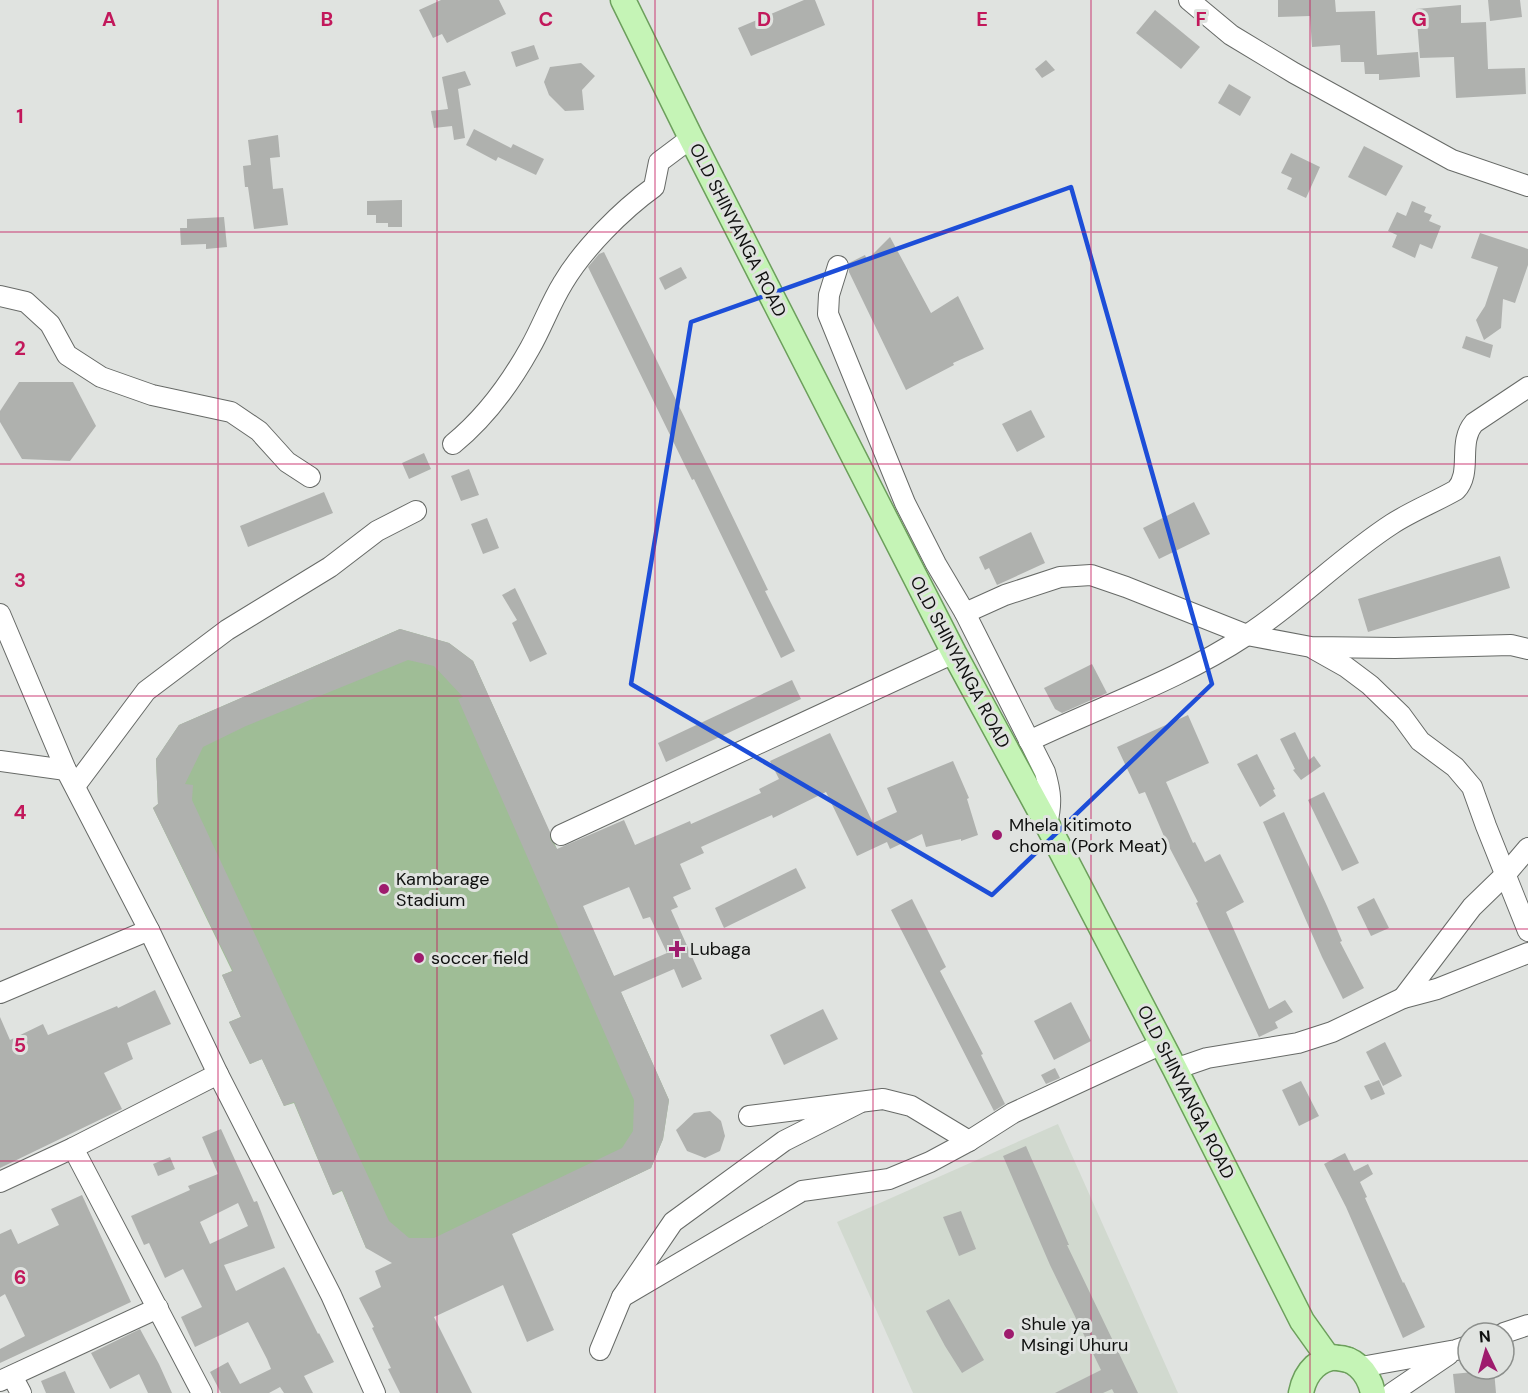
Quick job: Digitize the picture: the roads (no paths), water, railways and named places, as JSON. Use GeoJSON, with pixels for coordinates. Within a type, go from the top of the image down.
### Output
{"type":"FeatureCollection","features":[{"type":"Feature","properties":{"kind":"main road","name":"OLD SHINYANGA ROAD"},"geometry":{"type":"LineString","coordinates":[[623,0],[954,653],[1162,1044],[1302,1321],[1327,1356],[1354,1363]]}},
{"type":"Feature","properties":{"kind":"main road","name":"OLD SHINYANGA ROAD"},"geometry":{"type":"LineString","coordinates":[[1298,1388],[1306,1355],[1302,1321]]}},
{"type":"Feature","properties":{"kind":"main road","name":"OLD SHINYANGA ROAD"},"geometry":{"type":"LineString","coordinates":[[1298,1388],[1311,1368],[1322,1361],[1335,1358],[1354,1363]]}},
{"type":"Feature","properties":{"kind":"main road"},"geometry":{"type":"LineString","coordinates":[[1354,1363],[1370,1378],[1373,1393]]}},
{"type":"Feature","properties":{"kind":"street"},"geometry":{"type":"LineString","coordinates":[[1191,0],[1240,41],[1294,73],[1452,160],[1528,186]]}},
{"type":"Feature","properties":{"kind":"street"},"geometry":{"type":"LineString","coordinates":[[453,444],[475,426],[513,378],[563,281],[621,212],[654,187],[659,162],[691,138]]}},
{"type":"Feature","properties":{"kind":"street"},"geometry":{"type":"LineString","coordinates":[[838,266],[829,295],[828,314],[905,503],[1046,772],[1052,804],[1047,824]]}},
{"type":"Feature","properties":{"kind":"street"},"geometry":{"type":"LineString","coordinates":[[0,296],[26,302],[50,324],[67,355],[101,377],[152,395],[231,412],[259,431],[287,462],[310,477]]}},
{"type":"Feature","properties":{"kind":"street"},"geometry":{"type":"LineString","coordinates":[[1029,741],[1190,668],[1247,636],[1393,523],[1456,490],[1462,484],[1464,477],[1468,430],[1474,423],[1528,387]]}},
{"type":"Feature","properties":{"kind":"street"},"geometry":{"type":"LineString","coordinates":[[70,778],[146,691],[227,630],[330,567],[377,531],[416,510]]}},
{"type":"Feature","properties":{"kind":"street"},"geometry":{"type":"LineString","coordinates":[[964,613],[1005,595],[1060,577],[1091,575],[1247,636],[1311,647],[1395,648],[1511,645],[1528,649]]}},
{"type":"Feature","properties":{"kind":"street"},"geometry":{"type":"LineString","coordinates":[[0,615],[70,778],[331,1295],[375,1393]]}},
{"type":"Feature","properties":{"kind":"street"},"geometry":{"type":"LineString","coordinates":[[1311,647],[1346,667],[1370,685],[1401,715],[1420,741],[1455,767],[1472,787],[1528,931]]}},
{"type":"Feature","properties":{"kind":"street"},"geometry":{"type":"LineString","coordinates":[[561,835],[954,653]]}},
{"type":"Feature","properties":{"kind":"street"},"geometry":{"type":"LineString","coordinates":[[0,761],[70,778]]}},
{"type":"Feature","properties":{"kind":"street"},"geometry":{"type":"LineString","coordinates":[[1403,998],[1472,907],[1505,875],[1528,848]]}},
{"type":"Feature","properties":{"kind":"street"},"geometry":{"type":"LineString","coordinates":[[0,993],[148,930]]}},
{"type":"Feature","properties":{"kind":"street"},"geometry":{"type":"LineString","coordinates":[[1175,1069],[1207,1058],[1298,1043],[1332,1032],[1403,998],[1437,989],[1528,953]]}},
{"type":"Feature","properties":{"kind":"street"},"geometry":{"type":"LineString","coordinates":[[622,1297],[802,1191],[889,1179],[930,1162],[1013,1113],[1162,1044]]}},
{"type":"Feature","properties":{"kind":"street"},"geometry":{"type":"LineString","coordinates":[[0,1182],[73,1148],[218,1074]]}},
{"type":"Feature","properties":{"kind":"street"},"geometry":{"type":"LineString","coordinates":[[749,1116],[883,1099],[911,1107],[969,1141]]}},
{"type":"Feature","properties":{"kind":"street"},"geometry":{"type":"LineString","coordinates":[[600,1350],[622,1297],[673,1222],[784,1141],[859,1103]]}},
{"type":"Feature","properties":{"kind":"street"},"geometry":{"type":"LineString","coordinates":[[73,1148],[202,1393]]}},
{"type":"Feature","properties":{"kind":"street"},"geometry":{"type":"LineString","coordinates":[[11,1384],[158,1308]]}},
{"type":"Feature","properties":{"kind":"street"},"geometry":{"type":"LineString","coordinates":[[1354,1363],[1456,1349]]}},
{"type":"Feature","properties":{"kind":"street"},"geometry":{"type":"LineString","coordinates":[[1392,1393],[1456,1352]]}},
{"type":"Feature","properties":{"kind":"place","name":"Mhela kitimoto choma (Pork Meat)"},"geometry":{"type":"Point","coordinates":[997,835]}},
{"type":"Feature","properties":{"kind":"place","name":"Kambarage Stadium"},"geometry":{"type":"Point","coordinates":[384,889]}},
{"type":"Feature","properties":{"kind":"place","name":"Lubaga"},"geometry":{"type":"Point","coordinates":[677,949]}},
{"type":"Feature","properties":{"kind":"place","name":"soccer field"},"geometry":{"type":"Point","coordinates":[419,958]}},
{"type":"Feature","properties":{"kind":"place","name":"Shule ya Msingi Uhuru"},"geometry":{"type":"Point","coordinates":[1009,1334]}}]}
